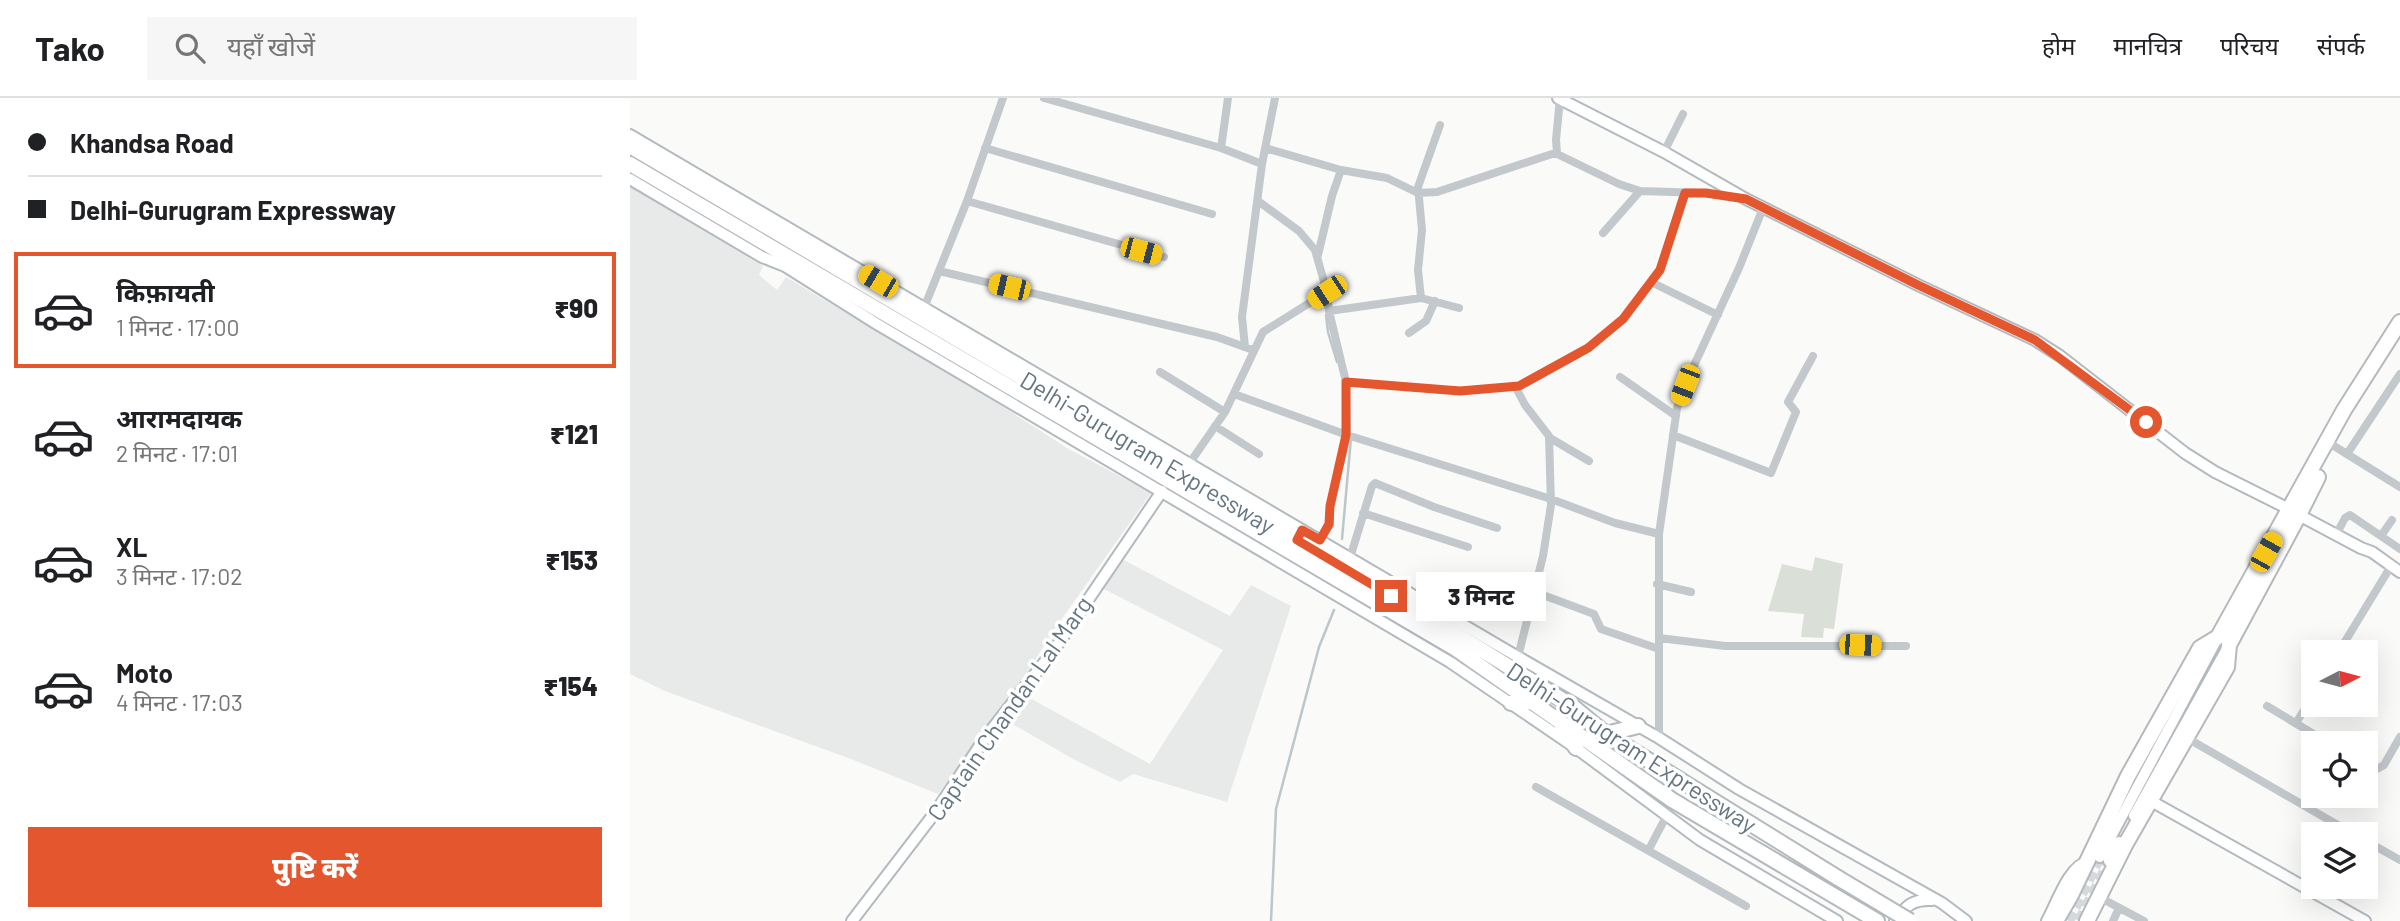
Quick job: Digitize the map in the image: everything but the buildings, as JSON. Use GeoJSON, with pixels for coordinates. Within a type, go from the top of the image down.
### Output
{"type":"FeatureCollection","features":[{"type":"Feature","properties":{"kind":"highway","name":"Delhi-Gurugram Expressway"},"geometry":{"type":"LineString","coordinates":[[630,146],[1300,535],[1572,706],[1606,734],[1910,921]]}},
{"type":"Feature","properties":{"kind":"highway","name":"Delhi-Gurugram Expressway"},"geometry":{"type":"LineString","coordinates":[[630,164],[1456,649],[1672,800],[1877,921]]}},
{"type":"Feature","properties":{"kind":"highway"},"geometry":{"type":"LineString","coordinates":[[2087,921],[2227,667],[2223,641],[2400,322]]}},
{"type":"Feature","properties":{"kind":"highway"},"geometry":{"type":"LineString","coordinates":[[2294,512],[2334,446],[2353,404],[2400,339]]}},
{"type":"Feature","properties":{"kind":"highway"},"geometry":{"type":"LineString","coordinates":[[2056,921],[2099,860],[2128,776],[2200,648],[2223,641]]}},
{"type":"Feature","properties":{"kind":"highway"},"geometry":{"type":"LineString","coordinates":[[1511,703],[1532,702]]}},
{"type":"Feature","properties":{"kind":"highway"},"geometry":{"type":"LineString","coordinates":[[1559,721],[1576,748]]}},
{"type":"Feature","properties":{"kind":"highway"},"geometry":{"type":"LineString","coordinates":[[1606,734],[1638,726]]}},
{"type":"Feature","properties":{"kind":"main road"},"geometry":{"type":"LineString","coordinates":[[1559,98],[1664,152],[1763,208],[2035,340],[2185,453],[2215,472],[2372,552],[2400,578]]}},
{"type":"Feature","properties":{"kind":"main road"},"geometry":{"type":"LineString","coordinates":[[630,135],[1189,464],[1300,535],[1320,540],[1659,738],[1739,789],[1935,900],[1966,921]]}},
{"type":"Feature","properties":{"kind":"main road"},"geometry":{"type":"LineString","coordinates":[[630,179],[762,257],[785,266],[877,324],[1450,662],[1576,748],[1700,840],[1837,921]]}},
{"type":"Feature","properties":{"kind":"main road","name":"Captain Chandan Lal Marg"},"geometry":{"type":"LineString","coordinates":[[852,921],[937,810],[985,738],[1054,650],[1162,491]]}},
{"type":"Feature","properties":{"kind":"main road"},"geometry":{"type":"LineString","coordinates":[[2047,921],[2080,863],[2099,860],[2223,641]]}},
{"type":"Feature","properties":{"kind":"main road"},"geometry":{"type":"LineString","coordinates":[[2151,801],[2363,920]]}},
{"type":"Feature","properties":{"kind":"main road"},"geometry":{"type":"LineString","coordinates":[[1895,921],[1914,901],[1935,900]]}},
{"type":"Feature","properties":{"kind":"street"},"geometry":{"type":"LineString","coordinates":[[924,308],[967,201],[1003,98]]}},
{"type":"Feature","properties":{"kind":"street"},"geometry":{"type":"LineString","coordinates":[[1044,98],[1221,148],[1262,164]]}},
{"type":"Feature","properties":{"kind":"street"},"geometry":{"type":"LineString","coordinates":[[1221,148],[1228,98]]}},
{"type":"Feature","properties":{"kind":"street"},"geometry":{"type":"LineString","coordinates":[[1249,348],[1242,317],[1262,164],[1275,98]]}},
{"type":"Feature","properties":{"kind":"street"},"geometry":{"type":"LineString","coordinates":[[1557,153],[1559,98]]}},
{"type":"Feature","properties":{"kind":"street"},"geometry":{"type":"LineString","coordinates":[[1664,152],[1683,114]]}},
{"type":"Feature","properties":{"kind":"street"},"geometry":{"type":"LineString","coordinates":[[1421,298],[1418,271],[1422,230],[1418,193],[1440,125]]}},
{"type":"Feature","properties":{"kind":"street"},"geometry":{"type":"LineString","coordinates":[[985,148],[1212,214]]}},
{"type":"Feature","properties":{"kind":"street"},"geometry":{"type":"LineString","coordinates":[[1265,148],[1341,170],[1387,178],[1418,193],[1437,192],[1557,153],[1619,184],[1640,191],[1706,193],[1746,199]]}},
{"type":"Feature","properties":{"kind":"street"},"geometry":{"type":"LineString","coordinates":[[1318,256],[1341,170]]}},
{"type":"Feature","properties":{"kind":"street"},"geometry":{"type":"LineString","coordinates":[[1603,233],[1640,191]]}},
{"type":"Feature","properties":{"kind":"street"},"geometry":{"type":"LineString","coordinates":[[1346,382],[1460,391],[1516,386],[1588,348],[1623,319],[1660,270],[1685,193]]}},
{"type":"Feature","properties":{"kind":"street"},"geometry":{"type":"LineString","coordinates":[[967,201],[1164,257]]}},
{"type":"Feature","properties":{"kind":"street"},"geometry":{"type":"LineString","coordinates":[[1258,201],[1299,231],[1318,256],[1346,382],[1346,435],[1330,506],[1329,524],[1320,540]]}},
{"type":"Feature","properties":{"kind":"street"},"geometry":{"type":"LineString","coordinates":[[1659,738],[1659,534],[1676,416],[1685,385],[1763,208]]}},
{"type":"Feature","properties":{"kind":"street"},"geometry":{"type":"LineString","coordinates":[[939,271],[1217,337],[1249,348]]}},
{"type":"Feature","properties":{"kind":"street"},"geometry":{"type":"LineString","coordinates":[[1651,282],[1718,315]]}},
{"type":"Feature","properties":{"kind":"street"},"geometry":{"type":"LineString","coordinates":[[1189,464],[1225,412],[1234,394],[1249,348],[1266,329],[1327,292]]}},
{"type":"Feature","properties":{"kind":"street"},"geometry":{"type":"LineString","coordinates":[[1329,311],[1421,298],[1459,308]]}},
{"type":"Feature","properties":{"kind":"street"},"geometry":{"type":"LineString","coordinates":[[1409,333],[1426,321],[1435,301]]}},
{"type":"Feature","properties":{"kind":"street"},"geometry":{"type":"LineString","coordinates":[[1673,435],[1771,472],[1796,412],[1788,402],[1813,356]]}},
{"type":"Feature","properties":{"kind":"street"},"geometry":{"type":"LineString","coordinates":[[1160,372],[1225,412]]}},
{"type":"Feature","properties":{"kind":"street"},"geometry":{"type":"LineString","coordinates":[[2347,454],[2400,374]]}},
{"type":"Feature","properties":{"kind":"street"},"geometry":{"type":"LineString","coordinates":[[1620,377],[1676,416]]}},
{"type":"Feature","properties":{"kind":"street"},"geometry":{"type":"LineString","coordinates":[[1516,386],[1525,405],[1550,438],[1589,461]]}},
{"type":"Feature","properties":{"kind":"street"},"geometry":{"type":"LineString","coordinates":[[1234,394],[1346,435],[1551,499],[1615,523],[1659,534]]}},
{"type":"Feature","properties":{"kind":"street"},"geometry":{"type":"LineString","coordinates":[[1215,426],[1259,454]]}},
{"type":"Feature","properties":{"kind":"street"},"geometry":{"type":"LineString","coordinates":[[1518,657],[1550,520],[1550,438]]}},
{"type":"Feature","properties":{"kind":"street"},"geometry":{"type":"LineString","coordinates":[[2334,446],[2399,485]]}},
{"type":"Feature","properties":{"kind":"street"},"geometry":{"type":"LineString","coordinates":[[1350,558],[1372,486],[1377,483],[1434,507],[1497,528]]}},
{"type":"Feature","properties":{"kind":"street"},"geometry":{"type":"LineString","coordinates":[[1363,513],[1468,547]]}},
{"type":"Feature","properties":{"kind":"street"},"geometry":{"type":"LineString","coordinates":[[2336,535],[2345,518],[2350,515],[2400,549]]}},
{"type":"Feature","properties":{"kind":"street"},"geometry":{"type":"LineString","coordinates":[[2381,536],[2392,520]]}},
{"type":"Feature","properties":{"kind":"street"},"geometry":{"type":"LineString","coordinates":[[2347,640],[2393,570]]}},
{"type":"Feature","properties":{"kind":"street"},"geometry":{"type":"LineString","coordinates":[[1657,584],[1691,592]]}},
{"type":"Feature","properties":{"kind":"street"},"geometry":{"type":"LineString","coordinates":[[1535,592],[1594,614],[1601,629],[1659,649]]}},
{"type":"Feature","properties":{"kind":"street"},"geometry":{"type":"LineString","coordinates":[[1659,638],[1725,646],[1906,646]]}},
{"type":"Feature","properties":{"kind":"street"},"geometry":{"type":"LineString","coordinates":[[2267,706],[2309,731]]}},
{"type":"Feature","properties":{"kind":"street"},"geometry":{"type":"LineString","coordinates":[[2296,723],[2301,715]]}},
{"type":"Feature","properties":{"kind":"street"},"geometry":{"type":"LineString","coordinates":[[2378,768],[2384,765],[2400,737]]}},
{"type":"Feature","properties":{"kind":"street"},"geometry":{"type":"LineString","coordinates":[[2187,738],[2333,822]]}},
{"type":"Feature","properties":{"kind":"street"},"geometry":{"type":"LineString","coordinates":[[1536,787],[1746,906]]}},
{"type":"Feature","properties":{"kind":"street"},"geometry":{"type":"LineString","coordinates":[[1648,849],[1667,815]]}},
{"type":"Feature","properties":{"kind":"street"},"geometry":{"type":"LineString","coordinates":[[2378,848],[2400,860]]}},
{"type":"Feature","properties":{"kind":"street"},"geometry":{"type":"LineString","coordinates":[[2099,897],[2144,921]]}},
{"type":"Feature","properties":{"kind":"street"},"geometry":{"type":"LineString","coordinates":[[2113,921],[2119,908]]}},
{"type":"Feature","properties":{"kind":"shaded area"},"geometry":{"type":"Polygon","coordinates":[[[630,187],[763,266],[759,275],[777,290],[786,277],[996,402],[1067,448],[1151,493],[1061,620],[1012,695],[938,794],[665,691],[630,674],[630,187]]]}},
{"type":"Feature","properties":{"kind":"shaded area"},"geometry":{"type":"Polygon","coordinates":[[[1815,557],[1843,564],[1834,629],[1824,628],[1823,638],[1801,637],[1804,614],[1768,611],[1782,564],[1812,571],[1815,557]]]}},
{"type":"Feature","properties":{"kind":"shaded area"},"geometry":{"type":"Polygon","coordinates":[[[1122,559],[1230,616],[1251,585],[1291,606],[1227,802],[1133,774],[1120,782],[1073,759],[1009,722],[1026,696],[1150,764],[1223,650],[1104,589],[1122,559]]]}},
{"type":"Feature","properties":{"kind":"waterway"},"geometry":{"type":"LineString","coordinates":[[1326,315],[1337,362]]}},
{"type":"Feature","properties":{"kind":"waterway"},"geometry":{"type":"LineString","coordinates":[[1342,539],[1351,438]]}},
{"type":"Feature","properties":{"kind":"waterway"},"geometry":{"type":"LineString","coordinates":[[1271,921],[1276,809],[1319,647],[1334,610]]}},
{"type":"Feature","properties":{"kind":"tunnel"},"geometry":{"type":"LineString","coordinates":[[2069,921],[2100,857]]}},
{"type":"Feature","properties":{"kind":"tunnel"},"geometry":{"type":"LineString","coordinates":[[2079,921],[2109,861]]}},
{"type":"Feature","properties":{"kind":"route"},"geometry":{"type":"LineString","coordinates":[[1391,596],[1297,540],[1302,530],[1320,540],[1329,526],[1330,506],[1346,435],[1346,382],[1460,391],[1519,386],[1588,348],[1618,325],[1660,270],[1685,193],[1746,199],[2035,340],[2146,422]]}}]}
